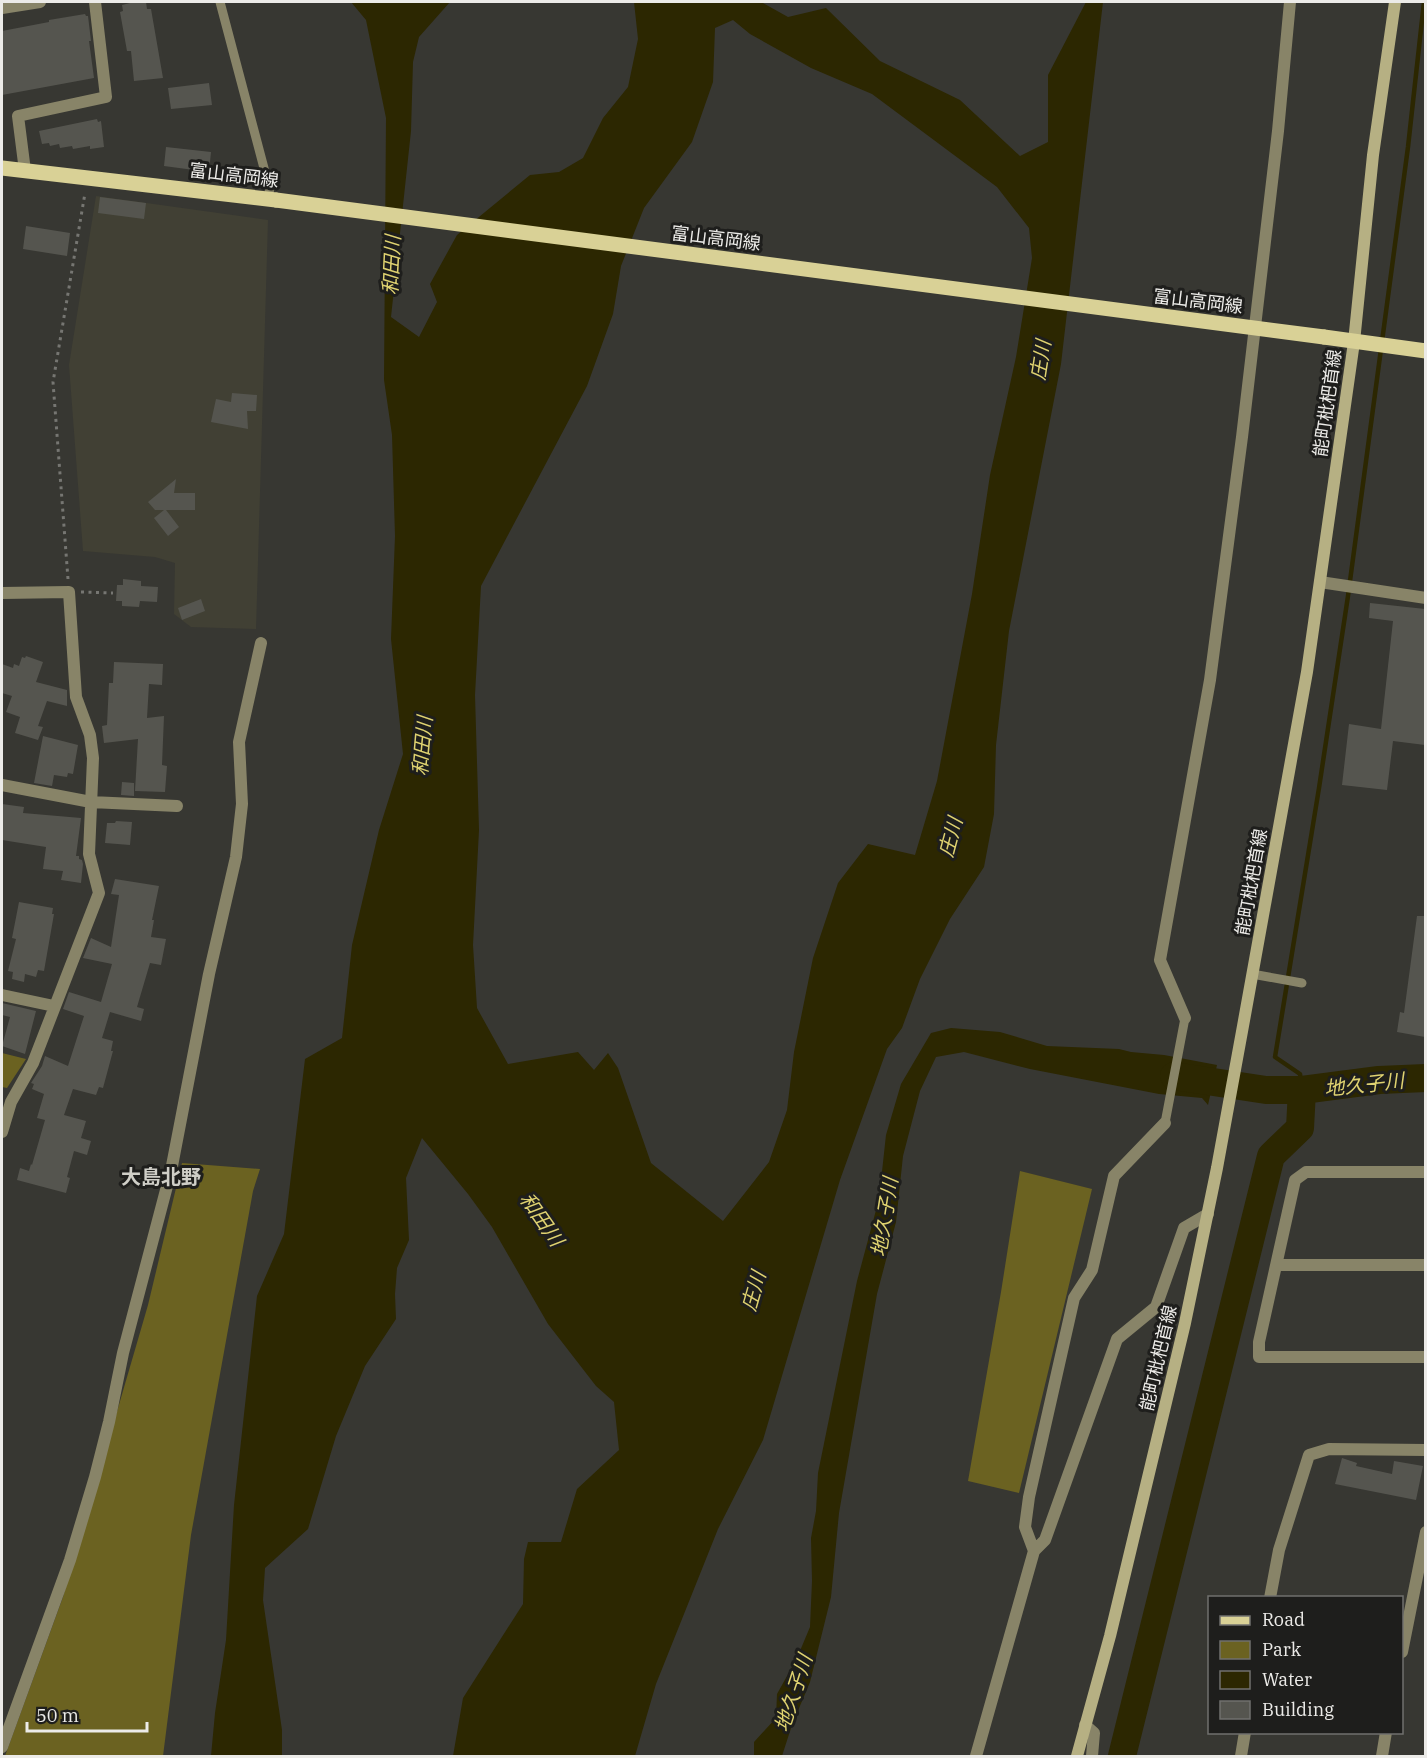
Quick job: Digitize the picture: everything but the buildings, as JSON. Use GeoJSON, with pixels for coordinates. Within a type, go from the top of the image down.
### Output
{"type":"FeatureCollection","features":[{"type":"Feature","properties":{"kind":"main road","name":"能町枇杷首線"},"geometry":{"type":"LineString","coordinates":[[1077,1756],[1110,1636],[1152,1461],[1222,1144],[1307,672],[1361,343],[1373,155],[1395,2]]}},
{"type":"Feature","properties":{"kind":"main road","name":"富山高岡線"},"geometry":{"type":"LineString","coordinates":[[2,168],[273,199],[1425,351]]}},
{"type":"Feature","properties":{"kind":"street"},"geometry":{"type":"LineString","coordinates":[[2,8],[40,2]]}},
{"type":"Feature","properties":{"kind":"street"},"geometry":{"type":"LineString","coordinates":[[25,171],[18,116],[106,98],[95,2]]}},
{"type":"Feature","properties":{"kind":"street"},"geometry":{"type":"LineString","coordinates":[[1185,1018],[1160,960],[1210,680],[1244,426],[1278,131],[1290,2]]}},
{"type":"Feature","properties":{"kind":"street"},"geometry":{"type":"LineString","coordinates":[[1320,582],[1425,598]]}},
{"type":"Feature","properties":{"kind":"street"},"geometry":{"type":"LineString","coordinates":[[2,592],[69,592],[76,697],[90,735],[93,758],[89,854],[99,893],[33,1063],[11,1102],[2,1132]]}},
{"type":"Feature","properties":{"kind":"street"},"geometry":{"type":"LineString","coordinates":[[2,1747],[70,1560],[95,1478],[123,1353],[171,1171],[209,974],[236,856],[242,804],[239,742],[261,643]]}},
{"type":"Feature","properties":{"kind":"street"},"geometry":{"type":"LineString","coordinates":[[2,785],[91,802],[177,806]]}},
{"type":"Feature","properties":{"kind":"street"},"geometry":{"type":"LineString","coordinates":[[2,995],[54,1006]]}},
{"type":"Feature","properties":{"kind":"street"},"geometry":{"type":"LineString","coordinates":[[1034,1551],[1025,1527],[1029,1497],[1074,1298],[1092,1270],[1114,1176],[1165,1123]]}},
{"type":"Feature","properties":{"kind":"street"},"geometry":{"type":"LineString","coordinates":[[1425,1172],[1306,1172],[1295,1180],[1259,1342],[1260,1357],[1425,1357]]}},
{"type":"Feature","properties":{"kind":"street"},"geometry":{"type":"LineString","coordinates":[[976,1756],[1034,1551],[1045,1540],[1117,1339],[1156,1307],[1184,1228],[1208,1214]]}},
{"type":"Feature","properties":{"kind":"street"},"geometry":{"type":"LineString","coordinates":[[1277,1265],[1425,1265]]}},
{"type":"Feature","properties":{"kind":"street"},"geometry":{"type":"LineString","coordinates":[[1270,1596],[1279,1550],[1309,1455],[1329,1449],[1425,1450]]}},
{"type":"Feature","properties":{"kind":"street"},"geometry":{"type":"LineString","coordinates":[[1403,1642],[1425,1532]]}},
{"type":"Feature","properties":{"kind":"street"},"geometry":{"type":"LineString","coordinates":[[1086,1725],[1094,1733],[1092,1756]]}},
{"type":"Feature","properties":{"kind":"street"},"geometry":{"type":"LineString","coordinates":[[1240,1756],[1245,1734]]}},
{"type":"Feature","properties":{"kind":"street"},"geometry":{"type":"LineString","coordinates":[[1382,1756],[1386,1734]]}},
{"type":"Feature","properties":{"kind":"lane"},"geometry":{"type":"LineString","coordinates":[[220,2],[273,199]]}},
{"type":"Feature","properties":{"kind":"lane"},"geometry":{"type":"LineString","coordinates":[[1252,974],[1302,983]]}},
{"type":"Feature","properties":{"kind":"lane"},"geometry":{"type":"LineString","coordinates":[[1165,1123],[1185,1018]]}},
{"type":"Feature","properties":{"kind":"path"},"geometry":{"type":"LineString","coordinates":[[88,177],[53,382],[69,592],[113,593]]}},
{"type":"Feature","properties":{"kind":"shaded area"},"geometry":{"type":"Polygon","coordinates":[[[96,196],[268,220],[256,629],[191,627],[174,614],[175,563],[155,557],[83,551],[69,365],[96,196]]]}},
{"type":"Feature","properties":{"kind":"green space"},"geometry":{"type":"Polygon","coordinates":[[[2,1053],[26,1059],[7,1088],[2,1087],[2,1053]]]}},
{"type":"Feature","properties":{"kind":"green space"},"geometry":{"type":"Polygon","coordinates":[[[182,1163],[260,1169],[253,1191],[191,1535],[163,1756],[5,1756],[63,1597],[148,1305],[182,1163]]]}},
{"type":"Feature","properties":{"kind":"green space"},"geometry":{"type":"Polygon","coordinates":[[[1020,1171],[1092,1189],[1019,1493],[968,1481],[1020,1171]]]}},
{"type":"Feature","properties":{"kind":"water"},"geometry":{"type":"Polygon","coordinates":[[[351,2],[450,2],[419,37],[413,62],[411,131],[391,317],[419,337],[437,302],[430,284],[457,235],[530,175],[559,172],[583,158],[603,118],[628,87],[638,39],[634,2],[761,2],[788,17],[826,8],[880,61],[960,100],[1020,156],[1048,142],[1048,75],[1086,2],[1103,2],[1061,364],[1009,631],[996,745],[994,814],[984,867],[950,919],[920,979],[902,1028],[887,1049],[840,1180],[763,1440],[718,1529],[656,1684],[635,1756],[453,1756],[463,1698],[523,1604],[524,1559],[528,1542],[561,1542],[577,1489],[619,1450],[614,1402],[596,1386],[548,1324],[492,1227],[422,1138],[406,1178],[409,1240],[397,1268],[396,1319],[365,1366],[336,1436],[308,1529],[265,1568],[263,1600],[282,1730],[282,1756],[211,1756],[226,1640],[234,1505],[257,1296],[284,1234],[305,1059],[342,1038],[352,945],[379,830],[403,754],[391,639],[395,536],[392,435],[384,380],[386,118],[366,20],[351,2]],[[733,20],[715,28],[713,82],[692,142],[644,208],[621,266],[613,314],[587,386],[481,586],[475,695],[479,830],[473,945],[477,1008],[508,1064],[578,1052],[594,1070],[608,1053],[618,1068],[651,1163],[723,1221],[769,1162],[787,1110],[794,1052],[813,958],[838,883],[868,844],[915,855],[937,781],[972,594],[990,475],[1016,357],[1032,258],[1029,228],[997,187],[872,94],[811,68],[750,34],[733,20]]]}},
{"type":"Feature","properties":{"kind":"water"},"geometry":{"type":"Polygon","coordinates":[[[951,1028],[1000,1032],[1047,1046],[1119,1049],[1217,1065],[1208,1105],[1202,1098],[1159,1094],[1030,1069],[964,1052],[936,1057],[920,1091],[903,1156],[896,1222],[877,1294],[839,1513],[831,1597],[810,1682],[782,1756],[754,1756],[754,1742],[776,1718],[777,1694],[797,1658],[810,1627],[811,1538],[816,1511],[818,1473],[857,1281],[879,1199],[886,1135],[901,1084],[931,1033],[951,1028]]]}},
{"type":"Feature","properties":{"kind":"waterway"},"geometry":{"type":"LineString","coordinates":[[1302,1090],[1300,1074],[1275,1057],[1348,596],[1408,147],[1424,2]]}},
{"type":"Feature","properties":{"kind":"waterway","name":"地久子川"},"geometry":{"type":"LineString","coordinates":[[1174,1076],[1266,1090],[1302,1090],[1379,1080],[1426,1078]]}},
{"type":"Feature","properties":{"kind":"waterway","name":"地久子川"},"geometry":{"type":"LineString","coordinates":[[1122,1756],[1271,1156],[1300,1128],[1302,1090]]}},
{"type":"Feature","properties":{"kind":"district","name":"大島北野"},"geometry":{"type":"Point","coordinates":[161,1176]}},
{"type":"Feature","properties":{"kind":"water label","name":"和田川"},"geometry":{"type":"Point","coordinates":[391,265]}},
{"type":"Feature","properties":{"kind":"water label","name":"庄川"},"geometry":{"type":"Point","coordinates":[1040,360]}},
{"type":"Feature","properties":{"kind":"water label","name":"和田川"},"geometry":{"type":"Point","coordinates":[422,746]}},
{"type":"Feature","properties":{"kind":"water label","name":"庄川"},"geometry":{"type":"Point","coordinates":[950,837]}},
{"type":"Feature","properties":{"kind":"water label","name":"和田川"},"geometry":{"type":"Point","coordinates":[542,1219]}},
{"type":"Feature","properties":{"kind":"water label","name":"庄川"},"geometry":{"type":"Point","coordinates":[753,1291]}}]}
